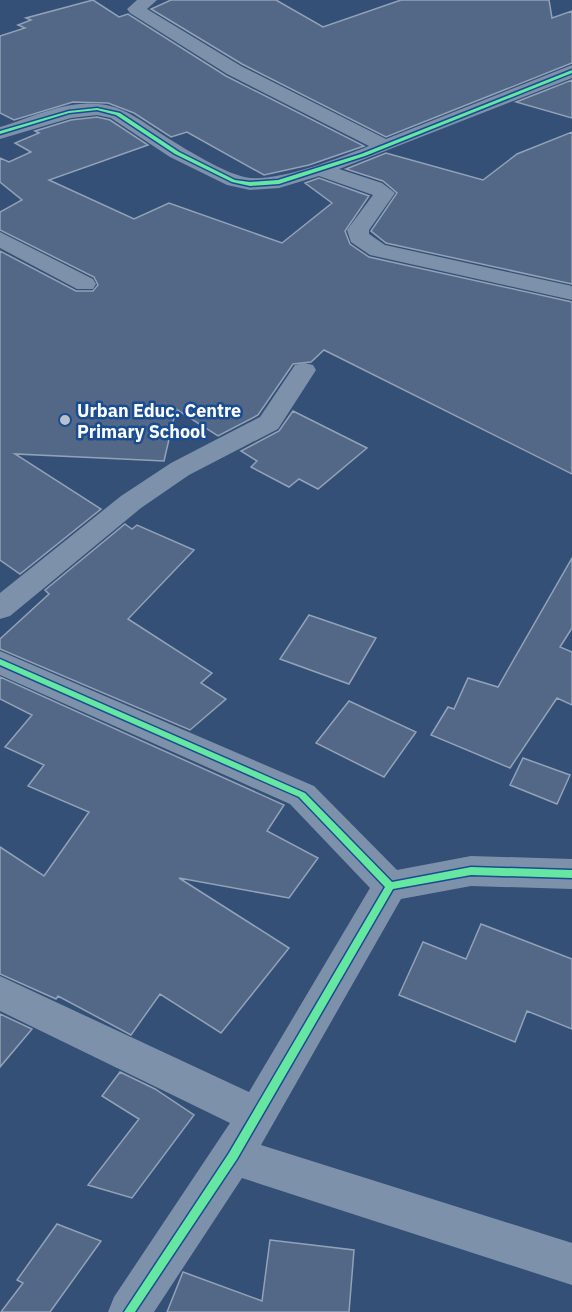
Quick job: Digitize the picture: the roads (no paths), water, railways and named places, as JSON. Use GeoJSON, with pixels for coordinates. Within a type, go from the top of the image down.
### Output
{"type":"FeatureCollection","features":[{"type":"Feature","properties":{"kind":"street"},"geometry":{"type":"LineString","coordinates":[[148,0],[136,9],[163,28],[234,70],[385,146]]}},
{"type":"Feature","properties":{"kind":"street"},"geometry":{"type":"LineString","coordinates":[[0,132],[69,112],[97,109],[118,114],[177,153],[234,181],[250,184],[279,182],[321,170],[385,146],[572,71]]}},
{"type":"Feature","properties":{"kind":"street"},"geometry":{"type":"LineString","coordinates":[[321,170],[375,187],[385,194],[358,230],[359,237],[378,250],[572,293]]}},
{"type":"Feature","properties":{"kind":"street"},"geometry":{"type":"LineString","coordinates":[[0,238],[85,284]]}},
{"type":"Feature","properties":{"kind":"street"},"geometry":{"type":"LineString","coordinates":[[0,609],[131,502],[180,469],[269,423],[304,370]]}},
{"type":"Feature","properties":{"kind":"street"},"geometry":{"type":"LineString","coordinates":[[0,662],[302,795],[390,886]]}},
{"type":"Feature","properties":{"kind":"street"},"geometry":{"type":"LineString","coordinates":[[129,1312],[233,1156],[390,886],[471,871],[572,874]]}},
{"type":"Feature","properties":{"kind":"street"},"geometry":{"type":"LineString","coordinates":[[0,993],[257,1116]]}},
{"type":"Feature","properties":{"kind":"street"},"geometry":{"type":"LineString","coordinates":[[233,1156],[572,1264]]}},
{"type":"Feature","properties":{"kind":"place","name":"Urban Educ. Centre Primary School"},"geometry":{"type":"Point","coordinates":[65,420]}}]}
